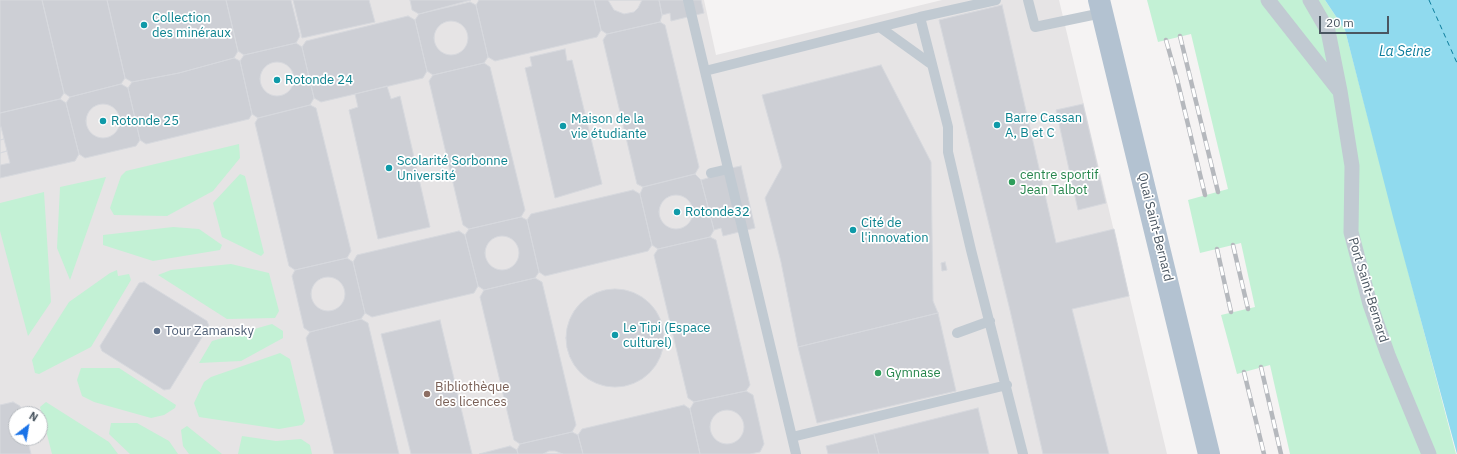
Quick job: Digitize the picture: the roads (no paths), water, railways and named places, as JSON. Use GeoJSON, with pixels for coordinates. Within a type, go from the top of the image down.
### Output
{"type":"FeatureCollection","features":[{"type":"Feature","properties":{"kind":"main road","name":"Quai Saint-Bernard"},"geometry":{"type":"LineString","coordinates":[[1100,7],[1209,454]]}},
{"type":"Feature","properties":{"kind":"street","name":"Port Saint-Bernard"},"geometry":{"type":"LineString","coordinates":[[1268,0],[1340,91],[1352,166],[1351,232],[1370,304],[1388,355],[1429,454]]}},
{"type":"Feature","properties":{"kind":"street"},"geometry":{"type":"LineString","coordinates":[[1310,0],[1328,31],[1340,91]]}},
{"type":"Feature","properties":{"kind":"lane"},"geometry":{"type":"LineString","coordinates":[[688,0],[796,454]]}},
{"type":"Feature","properties":{"kind":"lane"},"geometry":{"type":"LineString","coordinates":[[706,71],[920,17],[996,0]]}},
{"type":"Feature","properties":{"kind":"lane"},"geometry":{"type":"LineString","coordinates":[[1028,0],[1035,27],[1100,7]]}},
{"type":"Feature","properties":{"kind":"lane"},"geometry":{"type":"LineString","coordinates":[[920,17],[948,127],[948,152],[971,250],[1023,454]]}},
{"type":"Feature","properties":{"kind":"lane"},"geometry":{"type":"LineString","coordinates":[[881,28],[931,64]]}},
{"type":"Feature","properties":{"kind":"lane"},"geometry":{"type":"LineString","coordinates":[[711,173],[728,169]]}},
{"type":"Feature","properties":{"kind":"lane"},"geometry":{"type":"LineString","coordinates":[[957,332],[990,321]]}},
{"type":"Feature","properties":{"kind":"lane"},"geometry":{"type":"LineString","coordinates":[[792,437],[1006,385]]}},
{"type":"Feature","properties":{"kind":"water","name":"La Seine"},"geometry":{"type":"Polygon","coordinates":[[[1325,0],[1457,0],[1457,454],[1393,217],[1345,30],[1325,0]]]}},
{"type":"Feature","properties":{"kind":"railway"},"geometry":{"type":"LineString","coordinates":[[1180,36],[1218,192]]}},
{"type":"Feature","properties":{"kind":"railway"},"geometry":{"type":"LineString","coordinates":[[1166,40],[1205,195]]}},
{"type":"Feature","properties":{"kind":"railway"},"geometry":{"type":"LineString","coordinates":[[1233,245],[1248,309]]}},
{"type":"Feature","properties":{"kind":"railway"},"geometry":{"type":"LineString","coordinates":[[1217,249],[1231,312]]}},
{"type":"Feature","properties":{"kind":"railway"},"geometry":{"type":"LineString","coordinates":[[1261,367],[1281,454]]}},
{"type":"Feature","properties":{"kind":"railway"},"geometry":{"type":"LineString","coordinates":[[1244,372],[1264,454]]}},
{"type":"Feature","properties":{"kind":"place","name":"Collection des minéraux"},"geometry":{"type":"Point","coordinates":[144,25]}},
{"type":"Feature","properties":{"kind":"place","name":"Rotonde 24"},"geometry":{"type":"Point","coordinates":[277,80]}},
{"type":"Feature","properties":{"kind":"place","name":"Rotonde 25"},"geometry":{"type":"Point","coordinates":[103,121]}},
{"type":"Feature","properties":{"kind":"place","name":"Barre Cassan A, B et C"},"geometry":{"type":"Point","coordinates":[997,125]}},
{"type":"Feature","properties":{"kind":"place","name":"Maison de la vie étudiante"},"geometry":{"type":"Point","coordinates":[563,126]}},
{"type":"Feature","properties":{"kind":"place","name":"Scolarité Sorbonne Université"},"geometry":{"type":"Point","coordinates":[389,168]}},
{"type":"Feature","properties":{"kind":"place","name":"centre sportif Jean Talbot"},"geometry":{"type":"Point","coordinates":[1012,182]}},
{"type":"Feature","properties":{"kind":"place","name":"Rotonde32"},"geometry":{"type":"Point","coordinates":[677,212]}},
{"type":"Feature","properties":{"kind":"place","name":"Cité de l'innovation"},"geometry":{"type":"Point","coordinates":[853,230]}},
{"type":"Feature","properties":{"kind":"place","name":"Tour Zamansky"},"geometry":{"type":"Point","coordinates":[157,331]}},
{"type":"Feature","properties":{"kind":"place","name":"Le Tipi (Espace culturel)"},"geometry":{"type":"Point","coordinates":[615,335]}},
{"type":"Feature","properties":{"kind":"place","name":"Gymnase"},"geometry":{"type":"Point","coordinates":[878,373]}},
{"type":"Feature","properties":{"kind":"place","name":"Bibliothèque des licences"},"geometry":{"type":"Point","coordinates":[427,394]}}]}
